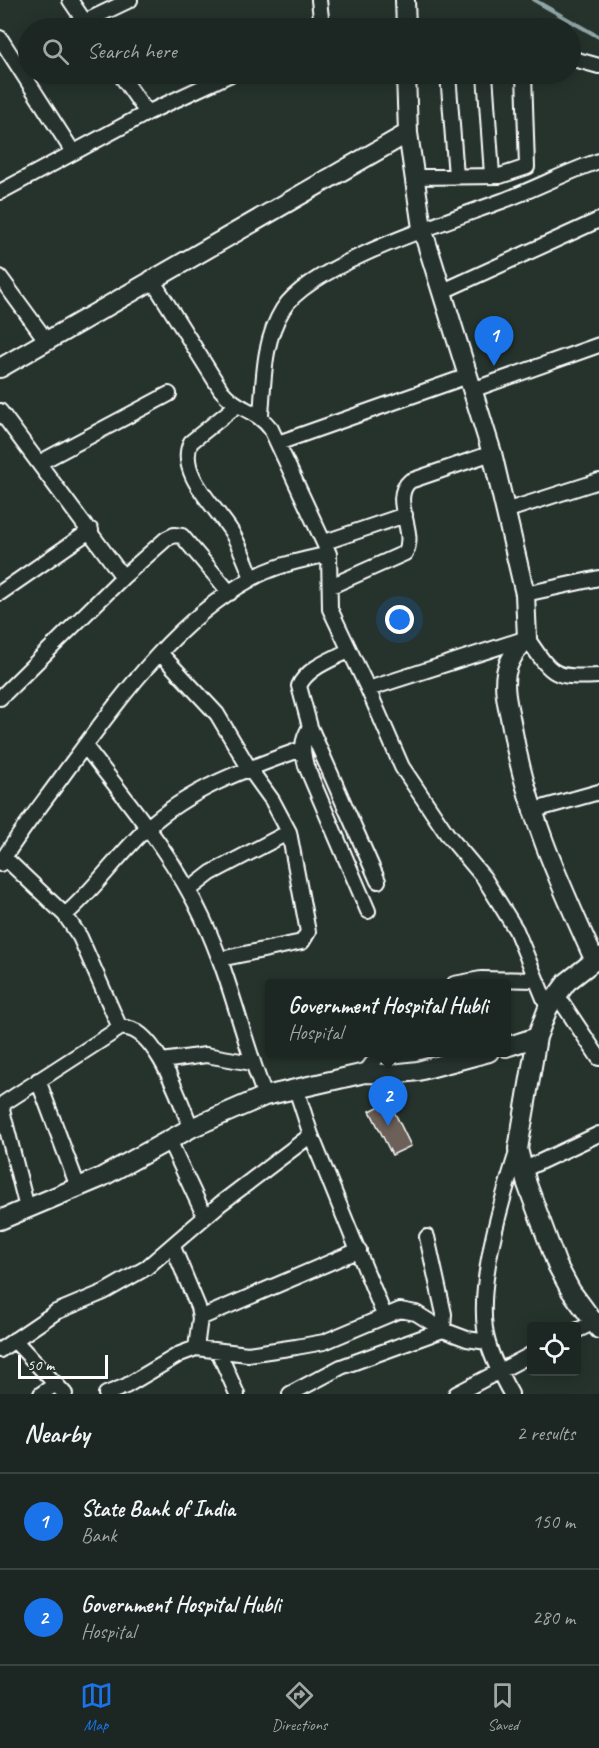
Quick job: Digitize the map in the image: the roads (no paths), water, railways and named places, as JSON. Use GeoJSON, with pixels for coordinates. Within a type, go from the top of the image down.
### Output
{"type":"FeatureCollection","features":[{"type":"Feature","properties":{"kind":"main road"},"geometry":{"type":"LineString","coordinates":[[405,0],[406,18]]}},
{"type":"Feature","properties":{"kind":"main road"},"geometry":{"type":"LineString","coordinates":[[406,84],[408,133],[422,228],[492,453],[525,594],[527,638],[512,656],[506,673],[505,687],[519,770],[531,811],[596,958],[567,982],[553,1001],[537,1037],[518,1149],[557,1265],[571,1291],[597,1324]]}},
{"type":"Feature","properties":{"kind":"main road"},"geometry":{"type":"LineString","coordinates":[[0,368],[151,278],[408,133]]}},
{"type":"Feature","properties":{"kind":"main road"},"geometry":{"type":"LineString","coordinates":[[511,1046],[537,1037]]}},
{"type":"Feature","properties":{"kind":"main road"},"geometry":{"type":"LineString","coordinates":[[0,1220],[78,1187],[190,1128],[265,1095],[365,1073],[392,1074],[418,1071],[473,1057]]}},
{"type":"Feature","properties":{"kind":"street"},"geometry":{"type":"LineString","coordinates":[[70,0],[82,18]]}},
{"type":"Feature","properties":{"kind":"street"},"geometry":{"type":"LineString","coordinates":[[99,18],[130,0]]}},
{"type":"Feature","properties":{"kind":"street"},"geometry":{"type":"LineString","coordinates":[[319,0],[321,18]]}},
{"type":"Feature","properties":{"kind":"street"},"geometry":{"type":"LineString","coordinates":[[0,38],[18,66]]}},
{"type":"Feature","properties":{"kind":"street"},"geometry":{"type":"LineString","coordinates":[[581,61],[599,66]]}},
{"type":"Feature","properties":{"kind":"street"},"geometry":{"type":"LineString","coordinates":[[29,84],[73,152]]}},
{"type":"Feature","properties":{"kind":"street"},"geometry":{"type":"LineString","coordinates":[[127,84],[147,113]]}},
{"type":"Feature","properties":{"kind":"street"},"geometry":{"type":"LineString","coordinates":[[0,192],[147,113],[209,84]]}},
{"type":"Feature","properties":{"kind":"street"},"geometry":{"type":"LineString","coordinates":[[449,84],[456,176]]}},
{"type":"Feature","properties":{"kind":"street"},"geometry":{"type":"LineString","coordinates":[[486,84],[496,176],[504,201]]}},
{"type":"Feature","properties":{"kind":"street"},"geometry":{"type":"LineString","coordinates":[[414,177],[496,176],[522,171],[527,167],[524,84]]}},
{"type":"Feature","properties":{"kind":"street"},"geometry":{"type":"LineString","coordinates":[[599,161],[504,201],[422,228],[318,279],[284,306],[268,341],[261,415],[278,443],[327,548],[331,586],[330,609],[402,767],[447,834],[484,878],[516,930],[536,980],[599,1058]]}},
{"type":"Feature","properties":{"kind":"street"},"geometry":{"type":"LineString","coordinates":[[441,292],[599,220]]}},
{"type":"Feature","properties":{"kind":"street"},"geometry":{"type":"LineString","coordinates":[[0,277],[46,340]]}},
{"type":"Feature","properties":{"kind":"street"},"geometry":{"type":"LineString","coordinates":[[151,278],[221,390],[236,406],[261,415]]}},
{"type":"Feature","properties":{"kind":"street"},"geometry":{"type":"LineString","coordinates":[[278,443],[599,345]]}},
{"type":"Feature","properties":{"kind":"street"},"geometry":{"type":"LineString","coordinates":[[39,463],[169,394]]}},
{"type":"Feature","properties":{"kind":"street"},"geometry":{"type":"LineString","coordinates":[[236,406],[191,442],[187,450],[187,460],[194,476],[230,531],[252,578]]}},
{"type":"Feature","properties":{"kind":"street"},"geometry":{"type":"LineString","coordinates":[[0,411],[91,530],[123,577]]}},
{"type":"Feature","properties":{"kind":"street"},"geometry":{"type":"LineString","coordinates":[[331,586],[405,554],[408,543],[402,495],[404,487],[410,481],[492,453]]}},
{"type":"Feature","properties":{"kind":"street"},"geometry":{"type":"LineString","coordinates":[[505,511],[599,481]]}},
{"type":"Feature","properties":{"kind":"street"},"geometry":{"type":"LineString","coordinates":[[120,1028],[80,938],[65,915],[3,852],[160,653],[198,615],[252,578],[405,515]]}},
{"type":"Feature","properties":{"kind":"street"},"geometry":{"type":"LineString","coordinates":[[0,593],[91,530]]}},
{"type":"Feature","properties":{"kind":"street"},"geometry":{"type":"LineString","coordinates":[[0,698],[123,577],[174,535],[182,536],[230,593]]}},
{"type":"Feature","properties":{"kind":"street"},"geometry":{"type":"LineString","coordinates":[[525,594],[599,578]]}},
{"type":"Feature","properties":{"kind":"street"},"geometry":{"type":"LineString","coordinates":[[368,689],[527,638],[547,667],[556,674],[566,677],[599,676]]}},
{"type":"Feature","properties":{"kind":"street"},"geometry":{"type":"LineString","coordinates":[[348,651],[303,678],[299,686],[310,727],[378,880]]}},
{"type":"Feature","properties":{"kind":"street"},"geometry":{"type":"LineString","coordinates":[[160,653],[217,714],[249,768],[272,800],[289,832],[304,904],[306,938],[285,947],[220,959]]}},
{"type":"Feature","properties":{"kind":"street"},"geometry":{"type":"LineString","coordinates":[[310,727],[304,738],[302,749],[306,765],[368,910]]}},
{"type":"Feature","properties":{"kind":"street"},"geometry":{"type":"LineString","coordinates":[[85,746],[148,828],[189,890],[220,959],[252,1063],[265,1095]]}},
{"type":"Feature","properties":{"kind":"street"},"geometry":{"type":"LineString","coordinates":[[65,915],[148,828],[188,795],[249,768],[302,749]]}},
{"type":"Feature","properties":{"kind":"street"},"geometry":{"type":"LineString","coordinates":[[531,811],[599,792]]}},
{"type":"Feature","properties":{"kind":"street"},"geometry":{"type":"LineString","coordinates":[[189,890],[211,873],[289,832]]}},
{"type":"Feature","properties":{"kind":"street"},"geometry":{"type":"LineString","coordinates":[[511,980],[536,980]]}},
{"type":"Feature","properties":{"kind":"street"},"geometry":{"type":"LineString","coordinates":[[27,1208],[2,1110],[4,1103],[120,1028],[131,1028],[139,1033],[162,1062],[173,1081],[190,1128]]}},
{"type":"Feature","properties":{"kind":"street"},"geometry":{"type":"LineString","coordinates":[[162,1062],[206,1055],[252,1063]]}},
{"type":"Feature","properties":{"kind":"street"},"geometry":{"type":"LineString","coordinates":[[365,1073],[378,1057]]}},
{"type":"Feature","properties":{"kind":"street"},"geometry":{"type":"LineString","coordinates":[[38,1080],[78,1187]]}},
{"type":"Feature","properties":{"kind":"street"},"geometry":{"type":"LineString","coordinates":[[296,1089],[311,1135],[384,1315]]}},
{"type":"Feature","properties":{"kind":"street"},"geometry":{"type":"LineString","coordinates":[[524,1170],[599,1134]]}},
{"type":"Feature","properties":{"kind":"street"},"geometry":{"type":"LineString","coordinates":[[0,1350],[56,1312],[104,1292],[138,1273],[172,1247],[205,1217],[311,1135]]}},
{"type":"Feature","properties":{"kind":"street"},"geometry":{"type":"LineString","coordinates":[[169,1140],[205,1217]]}},
{"type":"Feature","properties":{"kind":"street"},"geometry":{"type":"LineString","coordinates":[[510,1394],[487,1342],[486,1289],[489,1261],[518,1149]]}},
{"type":"Feature","properties":{"kind":"street"},"geometry":{"type":"LineString","coordinates":[[427,1237],[444,1314],[443,1330]]}},
{"type":"Feature","properties":{"kind":"street"},"geometry":{"type":"LineString","coordinates":[[172,1247],[200,1318],[196,1348]]}},
{"type":"Feature","properties":{"kind":"street"},"geometry":{"type":"LineString","coordinates":[[200,1318],[359,1250]]}},
{"type":"Feature","properties":{"kind":"street"},"geometry":{"type":"LineString","coordinates":[[106,1394],[126,1386],[180,1354],[196,1348],[219,1353],[248,1354],[324,1342],[384,1315],[400,1311],[416,1313],[443,1330],[467,1339],[487,1342]]}},
{"type":"Feature","properties":{"kind":"street"},"geometry":{"type":"LineString","coordinates":[[581,1329],[597,1324]]}},
{"type":"Feature","properties":{"kind":"street"},"geometry":{"type":"LineString","coordinates":[[290,1394],[341,1367],[443,1330]]}},
{"type":"Feature","properties":{"kind":"street"},"geometry":{"type":"LineString","coordinates":[[14,1340],[61,1389],[41,1394]]}},
{"type":"Feature","properties":{"kind":"street"},"geometry":{"type":"LineString","coordinates":[[219,1353],[237,1394]]}},
{"type":"Feature","properties":{"kind":"street"},"geometry":{"type":"LineString","coordinates":[[456,1394],[527,1356]]}},
{"type":"Feature","properties":{"kind":"waterway"},"geometry":{"type":"LineString","coordinates":[[534,0],[566,18]]}},
{"type":"Feature","properties":{"kind":"waterway"},"geometry":{"type":"LineString","coordinates":[[581,27],[599,37]]}},
{"type":"Feature","properties":{"kind":"place","name":"State Bank of India"},"geometry":{"type":"Point","coordinates":[494,366]}},
{"type":"Feature","properties":{"kind":"place","name":"Government Hospital Hubli"},"geometry":{"type":"Point","coordinates":[388,1126]}}]}
